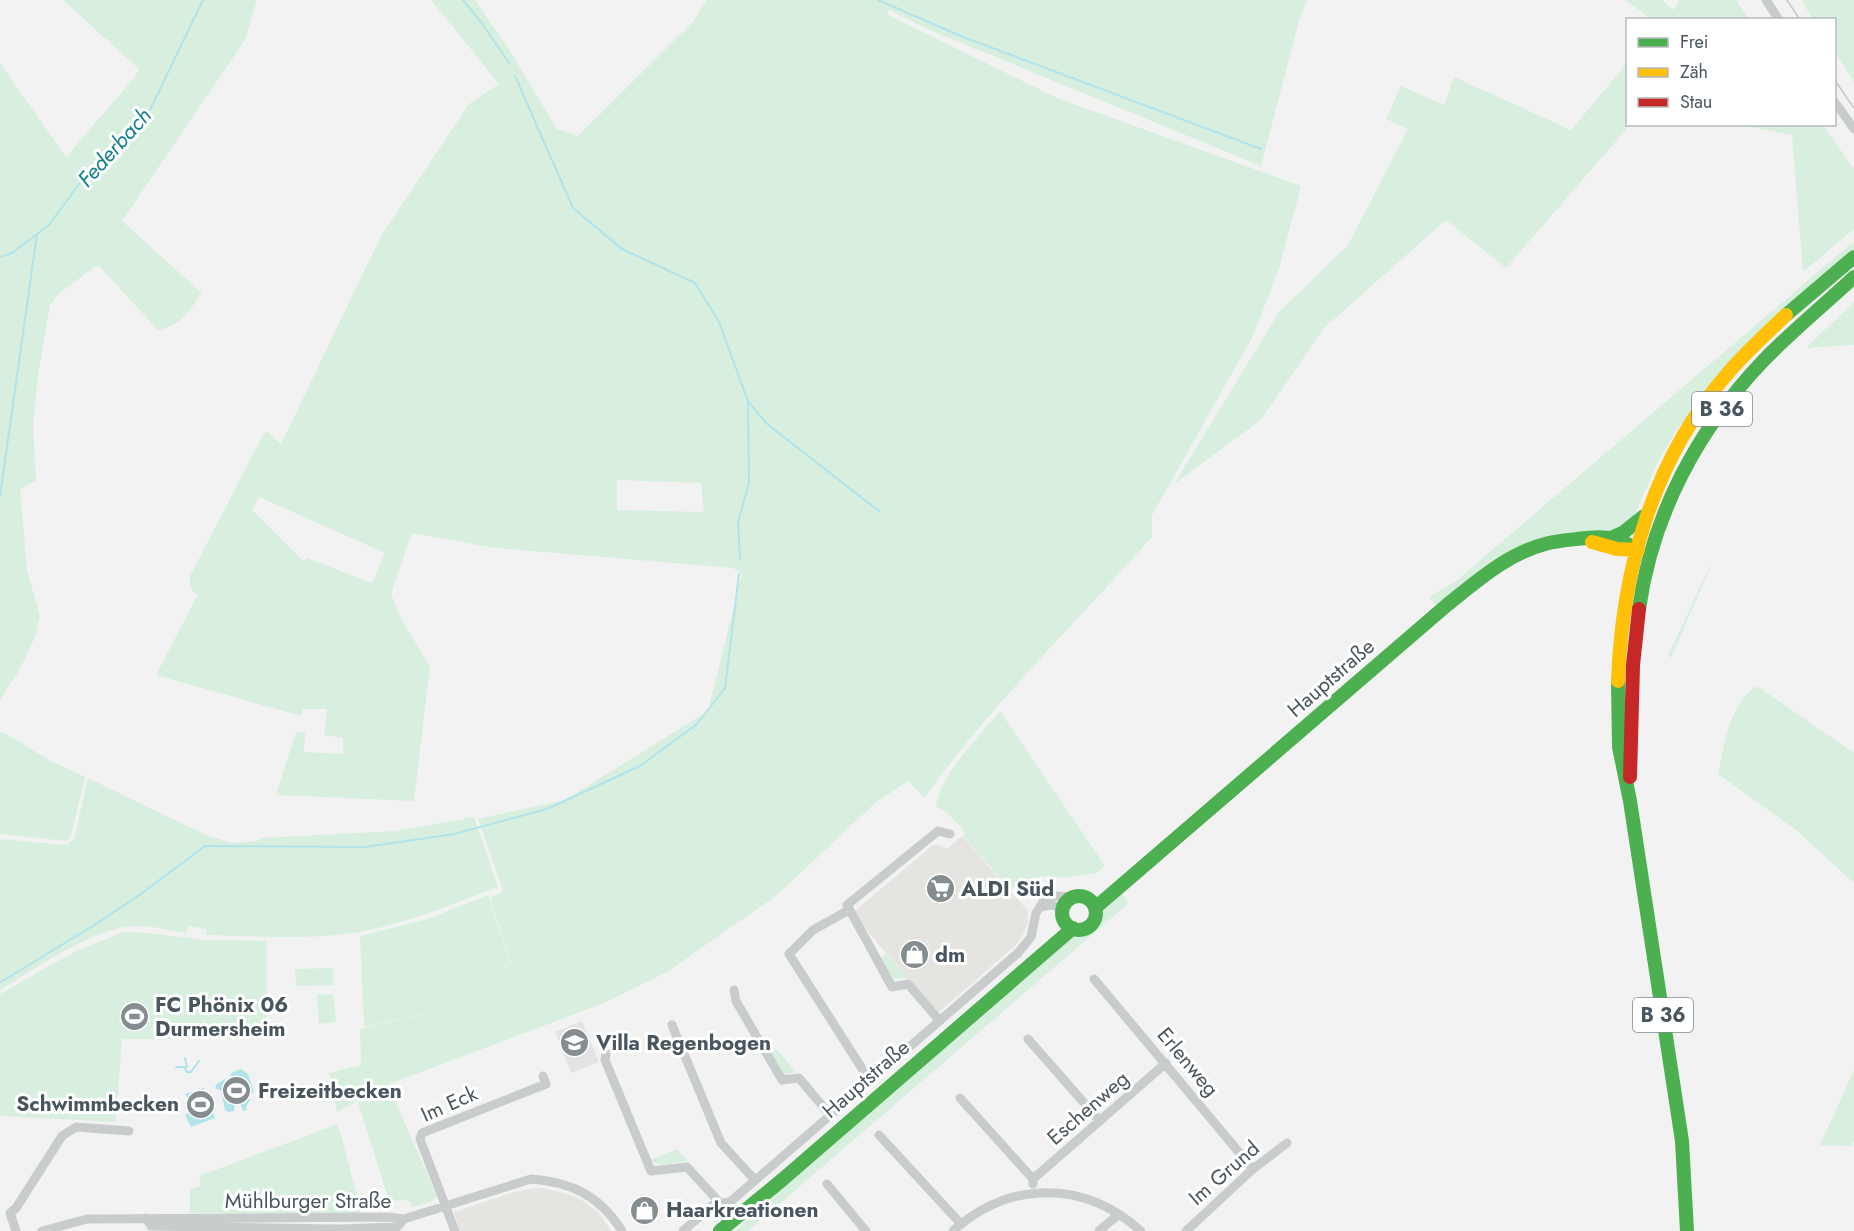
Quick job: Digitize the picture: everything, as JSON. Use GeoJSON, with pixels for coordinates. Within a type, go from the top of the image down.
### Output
{"type":"FeatureCollection","features":[{"type":"Feature","properties":{"kind":"main road","name":"B 36"},"geometry":{"type":"LineString","coordinates":[[1687,1231],[1682,1141],[1630,801],[1620,755],[1617,708],[1622,609],[1644,516],[1654,491],[1682,437],[1732,368],[1776,325],[1854,257]]}},
{"type":"Feature","properties":{"kind":"main road","name":"B 36"},"geometry":{"type":"LineString","coordinates":[[1630,801],[1636,628],[1650,553],[1675,486],[1708,427],[1752,372],[1854,277]]}},
{"type":"Feature","properties":{"kind":"main road"},"geometry":{"type":"LineString","coordinates":[[1613,537],[1624,532],[1644,516]]}},
{"type":"Feature","properties":{"kind":"main road","name":"Hauptstraße"},"geometry":{"type":"LineString","coordinates":[[720,1231],[1039,958],[1068,913],[1084,928],[1090,925],[1095,915],[1091,903],[1125,882],[1485,575],[1522,552],[1544,544],[1581,538],[1613,537],[1628,543],[1635,549]]}},
{"type":"Feature","properties":{"kind":"main road","name":"Hauptstraße"},"geometry":{"type":"LineString","coordinates":[[1581,538],[1617,549],[1635,549],[1650,553]]}},
{"type":"Feature","properties":{"kind":"main road"},"geometry":{"type":"LineString","coordinates":[[1068,913],[1078,896],[1091,903]]}},
{"type":"Feature","properties":{"kind":"street"},"geometry":{"type":"LineString","coordinates":[[1766,0],[1778,18]]}},
{"type":"Feature","properties":{"kind":"street"},"geometry":{"type":"LineString","coordinates":[[1836,104],[1854,129]]}},
{"type":"Feature","properties":{"kind":"street"},"geometry":{"type":"LineString","coordinates":[[939,1020],[909,984],[892,987],[847,905],[938,831],[950,834]]}},
{"type":"Feature","properties":{"kind":"street"},"geometry":{"type":"LineString","coordinates":[[683,1231],[713,1205],[730,1202],[1027,944],[1034,930],[1040,907],[1048,897],[1068,913]]}},
{"type":"Feature","properties":{"kind":"street"},"geometry":{"type":"LineString","coordinates":[[1040,907],[1051,905],[1068,913]]}},
{"type":"Feature","properties":{"kind":"street"},"geometry":{"type":"LineString","coordinates":[[849,910],[813,930],[789,954],[870,1081]]}},
{"type":"Feature","properties":{"kind":"street","name":"Erlenweg"},"geometry":{"type":"LineString","coordinates":[[1094,979],[1253,1169]]}},
{"type":"Feature","properties":{"kind":"street"},"geometry":{"type":"LineString","coordinates":[[734,990],[736,1001],[782,1080],[799,1078],[830,1114]]}},
{"type":"Feature","properties":{"kind":"street"},"geometry":{"type":"LineString","coordinates":[[672,1025],[721,1143],[755,1180]]}},
{"type":"Feature","properties":{"kind":"street"},"geometry":{"type":"LineString","coordinates":[[1028,1039],[1100,1121]]}},
{"type":"Feature","properties":{"kind":"street"},"geometry":{"type":"LineString","coordinates":[[606,1053],[605,1060],[651,1171],[687,1167],[720,1203]]}},
{"type":"Feature","properties":{"kind":"street","name":"Eschenweg"},"geometry":{"type":"LineString","coordinates":[[1033,1179],[1166,1064]]}},
{"type":"Feature","properties":{"kind":"street","name":"Im Eck"},"geometry":{"type":"LineString","coordinates":[[455,1231],[420,1139],[422,1133],[546,1084],[543,1076]]}},
{"type":"Feature","properties":{"kind":"street"},"geometry":{"type":"LineString","coordinates":[[960,1098],[1033,1179],[1032,1192]]}},
{"type":"Feature","properties":{"kind":"street"},"geometry":{"type":"LineString","coordinates":[[16,1231],[10,1214],[62,1136],[76,1127],[129,1131]]}},
{"type":"Feature","properties":{"kind":"street"},"geometry":{"type":"LineString","coordinates":[[879,1135],[961,1224]]}},
{"type":"Feature","properties":{"kind":"street","name":"Im Grund"},"geometry":{"type":"LineString","coordinates":[[1186,1231],[1253,1169],[1287,1143]]}},
{"type":"Feature","properties":{"kind":"street","name":"Mühlburger Straße"},"geometry":{"type":"LineString","coordinates":[[42,1231],[87,1219],[146,1218],[236,1226],[338,1218],[404,1219],[531,1179],[549,1180],[597,1200],[612,1214],[622,1231]]}},
{"type":"Feature","properties":{"kind":"street"},"geometry":{"type":"LineString","coordinates":[[827,1184],[866,1231]]}},
{"type":"Feature","properties":{"kind":"street"},"geometry":{"type":"LineString","coordinates":[[952,1231],[974,1214],[1001,1201],[1032,1192],[1069,1194],[1095,1202],[1119,1214],[1141,1231]]}},
{"type":"Feature","properties":{"kind":"street"},"geometry":{"type":"LineString","coordinates":[[1099,1231],[1119,1214]]}},
{"type":"Feature","properties":{"kind":"street"},"geometry":{"type":"LineString","coordinates":[[144,1231],[146,1218]]}},
{"type":"Feature","properties":{"kind":"street"},"geometry":{"type":"LineString","coordinates":[[338,1218],[339,1230]]}},
{"type":"Feature","properties":{"kind":"street"},"geometry":{"type":"LineString","coordinates":[[236,1226],[339,1230],[397,1227],[404,1219]]}},
{"type":"Feature","properties":{"kind":"street"},"geometry":{"type":"LineString","coordinates":[[404,1219],[408,1231]]}},
{"type":"Feature","properties":{"kind":"shaded area"},"geometry":{"type":"Polygon","coordinates":[[[962,836],[1028,911],[1028,922],[1018,943],[938,1013],[855,917],[856,910],[933,845],[947,849],[962,836]]]}},
{"type":"Feature","properties":{"kind":"shaded area","name":"Villa Regenbogen"},"geometry":{"type":"Polygon","coordinates":[[[582,1021],[599,1062],[571,1073],[555,1032],[582,1021]]]}},
{"type":"Feature","properties":{"kind":"shaded area"},"geometry":{"type":"Polygon","coordinates":[[[542,1188],[571,1195],[583,1201],[598,1212],[611,1231],[460,1231],[454,1212],[511,1193],[542,1188]]]}},
{"type":"Feature","properties":{"kind":"green space"},"geometry":{"type":"Polygon","coordinates":[[[63,0],[257,0],[245,40],[122,221],[202,293],[179,321],[158,330],[100,267],[96,266],[57,295],[50,305],[38,375],[33,425],[36,480],[20,490],[27,570],[40,616],[35,637],[19,671],[0,700],[0,63],[66,157],[134,78],[139,69],[63,0]]]}},
{"type":"Feature","properties":{"kind":"green space"},"geometry":{"type":"Polygon","coordinates":[[[431,0],[475,0],[510,51],[557,129],[578,136],[692,23],[707,0],[1307,0],[1299,21],[1261,166],[927,29],[889,10],[888,15],[1057,98],[1301,186],[1279,269],[1252,338],[1152,515],[1152,537],[1006,697],[950,763],[924,798],[908,781],[875,803],[776,896],[667,972],[604,1003],[389,1084],[337,1112],[329,1073],[361,1065],[360,1029],[449,1008],[364,1027],[360,936],[428,919],[488,895],[510,962],[504,968],[511,963],[490,898],[503,891],[478,819],[565,800],[708,711],[742,574],[733,568],[495,548],[412,533],[391,594],[401,618],[430,667],[414,801],[276,795],[296,732],[305,732],[304,752],[343,754],[343,738],[324,735],[327,709],[303,709],[301,716],[156,675],[197,596],[190,587],[190,576],[262,437],[267,431],[281,444],[381,236],[469,104],[499,84],[431,0]],[[617,480],[617,510],[704,512],[701,483],[617,480]],[[259,497],[252,510],[303,561],[307,558],[372,583],[385,553],[259,497]]]}},
{"type":"Feature","properties":{"kind":"green space"},"geometry":{"type":"Polygon","coordinates":[[[1626,0],[1662,0],[1673,10],[1680,0],[1736,0],[1748,18],[1650,18],[1626,0]]]}},
{"type":"Feature","properties":{"kind":"green space"},"geometry":{"type":"Polygon","coordinates":[[[1801,0],[1854,0],[1854,82],[1836,54],[1836,18],[1812,18],[1801,0]]]}},
{"type":"Feature","properties":{"kind":"green space"},"geometry":{"type":"Polygon","coordinates":[[[1626,64],[1626,126],[1629,126],[1506,268],[1446,220],[1324,328],[1261,420],[1174,484],[1279,312],[1348,245],[1408,129],[1386,119],[1401,86],[1444,105],[1454,77],[1571,130],[1626,64]]]}},
{"type":"Feature","properties":{"kind":"green space"},"geometry":{"type":"Polygon","coordinates":[[[1746,126],[1824,126],[1854,169],[1854,229],[1803,272],[1792,135],[1746,126]]]}},
{"type":"Feature","properties":{"kind":"green space"},"geometry":{"type":"Polygon","coordinates":[[[1854,241],[1854,250],[1816,282],[1677,429],[1659,460],[1629,523],[1613,531],[1505,554],[1486,565],[1436,607],[1429,597],[1457,580],[1854,241]]]}},
{"type":"Feature","properties":{"kind":"green space"},"geometry":{"type":"Polygon","coordinates":[[[1854,302],[1854,345],[1806,348],[1854,302]]]}},
{"type":"Feature","properties":{"kind":"green space"},"geometry":{"type":"Polygon","coordinates":[[[1711,566],[1671,658],[1668,655],[1711,566]]]}},
{"type":"Feature","properties":{"kind":"green space"},"geometry":{"type":"Polygon","coordinates":[[[1757,686],[1854,753],[1854,883],[1796,830],[1718,774],[1726,737],[1734,714],[1740,703],[1757,686]]]}},
{"type":"Feature","properties":{"kind":"green space"},"geometry":{"type":"Polygon","coordinates":[[[1000,711],[1105,866],[1097,873],[1064,878],[1041,876],[1010,889],[963,836],[965,832],[947,813],[936,807],[939,794],[952,769],[1000,711]]]}},
{"type":"Feature","properties":{"kind":"green space"},"geometry":{"type":"Polygon","coordinates":[[[0,732],[49,760],[85,777],[71,836],[66,841],[0,834],[0,732]]]}},
{"type":"Feature","properties":{"kind":"green space"},"geometry":{"type":"Polygon","coordinates":[[[88,778],[208,836],[233,843],[256,841],[261,838],[396,831],[474,817],[498,887],[409,919],[354,933],[336,935],[280,937],[206,935],[206,929],[188,926],[186,933],[144,926],[114,929],[80,943],[46,961],[0,990],[0,839],[67,845],[74,839],[88,778]]]}},
{"type":"Feature","properties":{"kind":"green space"},"geometry":{"type":"Polygon","coordinates":[[[1121,892],[1129,903],[748,1231],[735,1231],[1074,933],[1093,925],[1100,908],[1121,892]]]}},
{"type":"Feature","properties":{"kind":"green space","name":"FC Phönix 06 Durmersheim"},"geometry":{"type":"Polygon","coordinates":[[[124,932],[203,940],[267,941],[267,1039],[122,1039],[116,1122],[0,1116],[0,994],[76,951],[124,932]]]}},
{"type":"Feature","properties":{"kind":"green space"},"geometry":{"type":"Polygon","coordinates":[[[886,954],[908,978],[893,979],[881,958],[886,954]]]}},
{"type":"Feature","properties":{"kind":"green space"},"geometry":{"type":"Polygon","coordinates":[[[333,968],[333,985],[296,986],[295,969],[333,968]]]}},
{"type":"Feature","properties":{"kind":"green space"},"geometry":{"type":"Polygon","coordinates":[[[333,994],[336,1022],[319,1024],[317,995],[333,994]]]}},
{"type":"Feature","properties":{"kind":"green space"},"geometry":{"type":"Polygon","coordinates":[[[776,1049],[796,1072],[783,1075],[770,1054],[776,1049]]]}},
{"type":"Feature","properties":{"kind":"green space"},"geometry":{"type":"Polygon","coordinates":[[[1854,1070],[1854,1141],[1851,1146],[1820,1145],[1854,1070]]]}},
{"type":"Feature","properties":{"kind":"green space"},"geometry":{"type":"Polygon","coordinates":[[[388,1085],[437,1196],[432,1201],[413,1207],[405,1200],[389,1201],[358,1102],[388,1085]]]}},
{"type":"Feature","properties":{"kind":"green space"},"geometry":{"type":"Polygon","coordinates":[[[338,1124],[362,1215],[190,1213],[190,1189],[201,1186],[199,1176],[338,1124]]]}},
{"type":"Feature","properties":{"kind":"green space"},"geometry":{"type":"Polygon","coordinates":[[[677,1149],[688,1161],[659,1165],[650,1160],[677,1149]]]}},
{"type":"Feature","properties":{"kind":"water","name":"Freizeitbecken"},"geometry":{"type":"Polygon","coordinates":[[[241,1069],[248,1074],[254,1092],[242,1096],[248,1095],[250,1100],[246,1107],[247,1110],[243,1111],[237,1101],[234,1111],[228,1112],[225,1110],[221,1091],[215,1088],[225,1079],[229,1088],[231,1087],[231,1073],[241,1069]]]}},
{"type":"Feature","properties":{"kind":"water","name":"Schwimmbecken"},"geometry":{"type":"Polygon","coordinates":[[[204,1088],[215,1118],[191,1127],[185,1115],[193,1109],[185,1094],[204,1088]]]}},
{"type":"Feature","properties":{"kind":"waterway","name":"Federbach"},"geometry":{"type":"LineString","coordinates":[[0,257],[12,253],[49,225],[82,180],[147,116],[203,0]]}},
{"type":"Feature","properties":{"kind":"waterway"},"geometry":{"type":"LineString","coordinates":[[463,0],[509,63]]}},
{"type":"Feature","properties":{"kind":"waterway"},"geometry":{"type":"LineString","coordinates":[[878,0],[963,37],[1261,149]]}},
{"type":"Feature","properties":{"kind":"waterway"},"geometry":{"type":"LineString","coordinates":[[515,76],[573,208],[622,249],[695,283],[719,322],[748,401],[766,423],[880,512]]}},
{"type":"Feature","properties":{"kind":"waterway","name":"Federbach"},"geometry":{"type":"LineString","coordinates":[[0,496],[37,234]]}},
{"type":"Feature","properties":{"kind":"waterway"},"geometry":{"type":"LineString","coordinates":[[740,560],[738,522],[749,483],[748,403]]}},
{"type":"Feature","properties":{"kind":"waterway"},"geometry":{"type":"LineString","coordinates":[[1,982],[138,896],[205,846],[365,847],[454,834],[547,809],[640,766],[697,724],[725,688],[739,574]]}},
{"type":"Feature","properties":{"kind":"waterway"},"geometry":{"type":"LineString","coordinates":[[176,1067],[187,1067],[185,1058]]}},
{"type":"Feature","properties":{"kind":"waterway"},"geometry":{"type":"LineString","coordinates":[[185,1068],[187,1072],[191,1072],[199,1061]]}},
{"type":"Feature","properties":{"kind":"tram line"},"geometry":{"type":"LineString","coordinates":[[1787,0],[1799,18]]}},
{"type":"Feature","properties":{"kind":"tram line"},"geometry":{"type":"LineString","coordinates":[[1836,82],[1854,108]]}},
{"type":"Feature","properties":{"kind":"traffic: fast"},"geometry":{"type":"LineString","coordinates":[[1786,315],[1854,257]]}},
{"type":"Feature","properties":{"kind":"traffic: fast"},"geometry":{"type":"LineString","coordinates":[[1639,609],[1645,574],[1667,507],[1682,475],[1718,415],[1763,361],[1854,277]]}},
{"type":"Feature","properties":{"kind":"traffic: fast"},"geometry":{"type":"LineString","coordinates":[[1613,537],[1624,532],[1644,516]]}},
{"type":"Feature","properties":{"kind":"traffic: fast"},"geometry":{"type":"LineString","coordinates":[[1095,908],[1447,605],[1505,561],[1545,544],[1593,537],[1615,539],[1635,549]]}},
{"type":"Feature","properties":{"kind":"traffic: fast"},"geometry":{"type":"LineString","coordinates":[[1618,681],[1619,747],[1630,801],[1682,1141],[1687,1231]]}},
{"type":"Feature","properties":{"kind":"traffic: fast"},"geometry":{"type":"LineString","coordinates":[[1079,896],[1091,901],[1096,913],[1091,925],[1079,930],[1067,925],[1062,913],[1067,901],[1079,896]]}},
{"type":"Feature","properties":{"kind":"traffic: fast"},"geometry":{"type":"LineString","coordinates":[[720,1231],[1073,928]]}},
{"type":"Feature","properties":{"kind":"traffic: slow"},"geometry":{"type":"LineString","coordinates":[[1618,681],[1626,598],[1646,518],[1661,479],[1702,406],[1735,365],[1786,315]]}},
{"type":"Feature","properties":{"kind":"traffic: slow"},"geometry":{"type":"LineString","coordinates":[[1592,542],[1617,549],[1638,550]]}},
{"type":"Feature","properties":{"kind":"traffic: jam"},"geometry":{"type":"LineString","coordinates":[[1630,777],[1633,665],[1639,609]]}},
{"type":"Feature","properties":{"kind":"place","name":"ALDI Süd"},"geometry":{"type":"Point","coordinates":[940,889]}},
{"type":"Feature","properties":{"kind":"place","name":"dm"},"geometry":{"type":"Point","coordinates":[914,955]}},
{"type":"Feature","properties":{"kind":"place","name":"FC Phönix 06 Durmersheim"},"geometry":{"type":"Point","coordinates":[134,1017]}},
{"type":"Feature","properties":{"kind":"place","name":"Villa Regenbogen"},"geometry":{"type":"Point","coordinates":[575,1043]}},
{"type":"Feature","properties":{"kind":"place","name":"Freizeitbecken"},"geometry":{"type":"Point","coordinates":[237,1091]}},
{"type":"Feature","properties":{"kind":"place","name":"Schwimmbecken"},"geometry":{"type":"Point","coordinates":[200,1104]}},
{"type":"Feature","properties":{"kind":"place","name":"Haarkreationen"},"geometry":{"type":"Point","coordinates":[645,1210]}}]}
